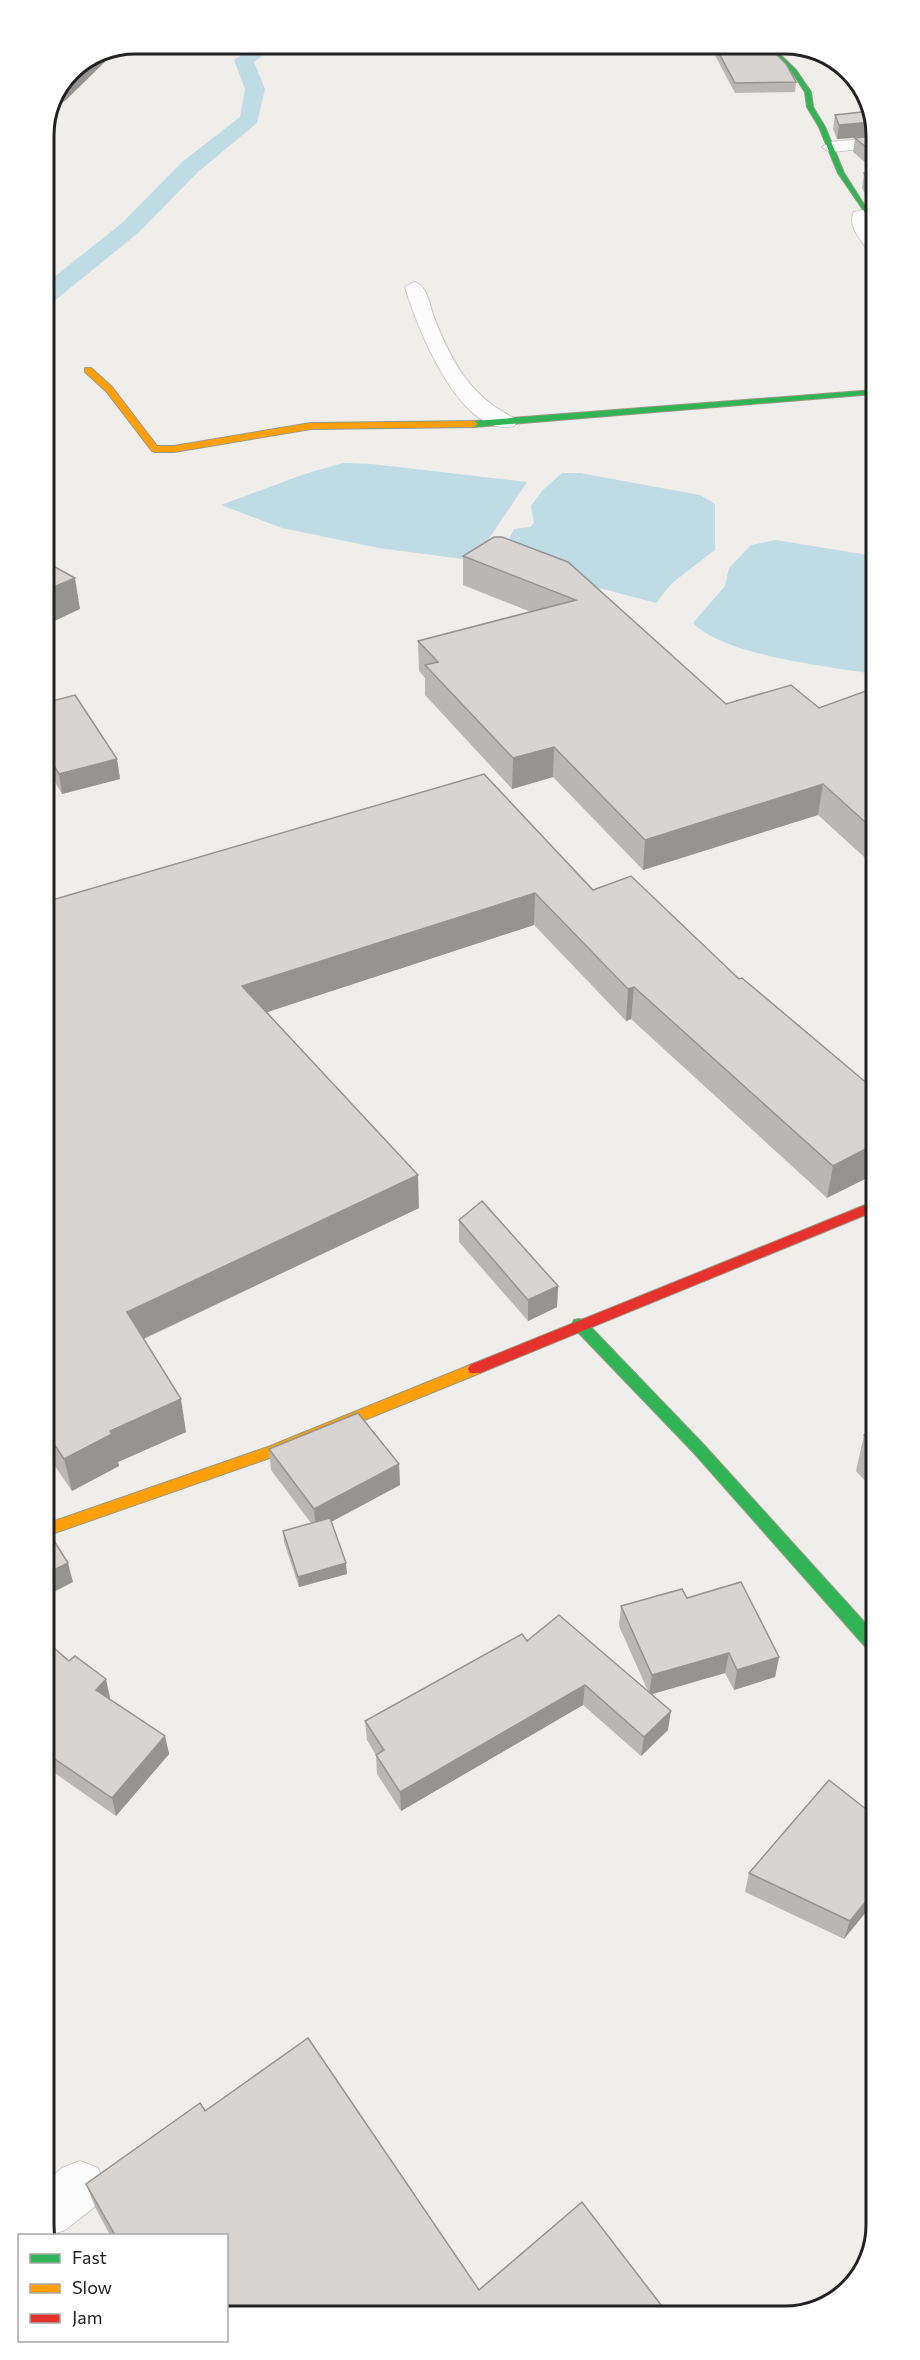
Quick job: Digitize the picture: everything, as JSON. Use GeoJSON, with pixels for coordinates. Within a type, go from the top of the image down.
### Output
{"type":"FeatureCollection","features":[{"type":"Feature","properties":{"kind":"street"},"geometry":{"type":"LineString","coordinates":[[776,54],[794,71],[808,92],[810,107],[841,173],[866,206]]}},
{"type":"Feature","properties":{"kind":"street"},"geometry":{"type":"LineString","coordinates":[[830,147],[866,144]]}},
{"type":"Feature","properties":{"kind":"street"},"geometry":{"type":"LineString","coordinates":[[866,214],[860,216],[861,227],[866,234]]}},
{"type":"Feature","properties":{"kind":"street"},"geometry":{"type":"LineString","coordinates":[[414,287],[423,320],[442,356],[476,404],[507,422]]}},
{"type":"Feature","properties":{"kind":"street"},"geometry":{"type":"LineString","coordinates":[[88,370],[115,396],[155,449],[174,449],[311,426],[448,426],[866,393]]}},
{"type":"Feature","properties":{"kind":"street"},"geometry":{"type":"LineString","coordinates":[[54,1527],[273,1450],[579,1324],[866,1210]]}},
{"type":"Feature","properties":{"kind":"street"},"geometry":{"type":"LineString","coordinates":[[579,1324],[699,1449],[866,1636]]}},
{"type":"Feature","properties":{"kind":"water"},"geometry":{"type":"Polygon","coordinates":[[[343,463],[372,464],[527,482],[478,555],[470,560],[379,548],[282,528],[221,505],[305,474],[343,463]]]}},
{"type":"Feature","properties":{"kind":"water"},"geometry":{"type":"Polygon","coordinates":[[[562,473],[580,473],[700,495],[715,504],[715,550],[672,583],[656,603],[565,579],[508,541],[514,529],[530,527],[534,523],[531,506],[542,491],[562,473]]]}},
{"type":"Feature","properties":{"kind":"water"},"geometry":{"type":"Polygon","coordinates":[[[776,540],[866,555],[866,673],[752,652],[728,644],[693,623],[725,586],[729,568],[751,545],[776,540]]]}},
{"type":"Feature","properties":{"kind":"building"},"geometry":{"type":"Polygon","coordinates":[[[719,54],[776,54],[786,64],[796,82],[735,83],[719,54]]]}},
{"type":"Feature","properties":{"kind":"building"},"geometry":{"type":"Polygon","coordinates":[[[862,112],[865,123],[839,125],[835,115],[862,112]]]}},
{"type":"Feature","properties":{"kind":"building"},"geometry":{"type":"Polygon","coordinates":[[[866,137],[866,147],[855,138],[866,137]]]}},
{"type":"Feature","properties":{"kind":"building"},"geometry":{"type":"Polygon","coordinates":[[[494,537],[502,537],[568,562],[726,704],[791,685],[819,708],[866,691],[866,823],[823,784],[645,840],[554,747],[513,758],[425,665],[438,662],[418,641],[576,600],[463,556],[494,537]]]}},
{"type":"Feature","properties":{"kind":"building"},"geometry":{"type":"Polygon","coordinates":[[[54,566],[75,578],[54,587],[54,566]]]}},
{"type":"Feature","properties":{"kind":"building"},"geometry":{"type":"Polygon","coordinates":[[[75,695],[117,759],[59,774],[54,766],[54,701],[75,695]]]}},
{"type":"Feature","properties":{"kind":"building"},"geometry":{"type":"Polygon","coordinates":[[[484,774],[593,890],[631,876],[739,979],[742,978],[866,1082],[866,1149],[833,1166],[634,987],[628,989],[535,893],[242,986],[418,1175],[127,1312],[181,1399],[110,1431],[112,1434],[64,1459],[54,1444],[54,899],[484,774]]]}},
{"type":"Feature","properties":{"kind":"building"},"geometry":{"type":"Polygon","coordinates":[[[482,1201],[558,1286],[528,1300],[459,1220],[482,1201]]]}},
{"type":"Feature","properties":{"kind":"building"},"geometry":{"type":"Polygon","coordinates":[[[358,1413],[399,1464],[314,1509],[269,1449],[358,1413]]]}},
{"type":"Feature","properties":{"kind":"building"},"geometry":{"type":"Polygon","coordinates":[[[330,1518],[346,1563],[298,1577],[283,1531],[330,1518]]]}},
{"type":"Feature","properties":{"kind":"building"},"geometry":{"type":"Polygon","coordinates":[[[54,1541],[68,1563],[54,1570],[54,1541]]]}},
{"type":"Feature","properties":{"kind":"building"},"geometry":{"type":"Polygon","coordinates":[[[741,1582],[779,1657],[737,1670],[729,1653],[652,1675],[621,1606],[682,1589],[687,1598],[741,1582]]]}},
{"type":"Feature","properties":{"kind":"building"},"geometry":{"type":"Polygon","coordinates":[[[559,1615],[671,1711],[644,1737],[585,1685],[400,1792],[376,1755],[384,1750],[365,1721],[522,1634],[527,1641],[559,1615]]]}},
{"type":"Feature","properties":{"kind":"building"},"geometry":{"type":"Polygon","coordinates":[[[54,1648],[69,1661],[75,1656],[106,1679],[96,1690],[165,1736],[112,1798],[54,1758],[54,1648]]]}},
{"type":"Feature","properties":{"kind":"building"},"geometry":{"type":"Polygon","coordinates":[[[829,1780],[866,1809],[866,1901],[850,1921],[749,1873],[829,1780]]]}},
{"type":"Feature","properties":{"kind":"building"},"geometry":{"type":"Polygon","coordinates":[[[308,2038],[479,2290],[582,2202],[662,2306],[228,2306],[228,2234],[114,2234],[86,2184],[200,2103],[205,2111],[308,2038]]]}},
{"type":"Feature","properties":{"kind":"waterway"},"geometry":{"type":"LineString","coordinates":[[54,289],[130,228],[190,167],[250,119],[255,89],[244,60],[253,54]]}},
{"type":"Feature","properties":{"kind":"traffic: fast"},"geometry":{"type":"LineString","coordinates":[[776,54],[794,71],[808,92],[810,107],[822,127],[841,173],[866,210]]}},
{"type":"Feature","properties":{"kind":"traffic: fast"},"geometry":{"type":"LineString","coordinates":[[474,424],[866,393]]}},
{"type":"Feature","properties":{"kind":"traffic: fast"},"geometry":{"type":"LineString","coordinates":[[579,1324],[699,1449],[866,1636]]}},
{"type":"Feature","properties":{"kind":"traffic: slow"},"geometry":{"type":"LineString","coordinates":[[88,370],[109,389],[155,449],[174,449],[311,426],[474,424]]}},
{"type":"Feature","properties":{"kind":"traffic: slow"},"geometry":{"type":"LineString","coordinates":[[54,1527],[273,1451],[475,1369]]}},
{"type":"Feature","properties":{"kind":"traffic: jam"},"geometry":{"type":"LineString","coordinates":[[475,1369],[866,1210]]}}]}
